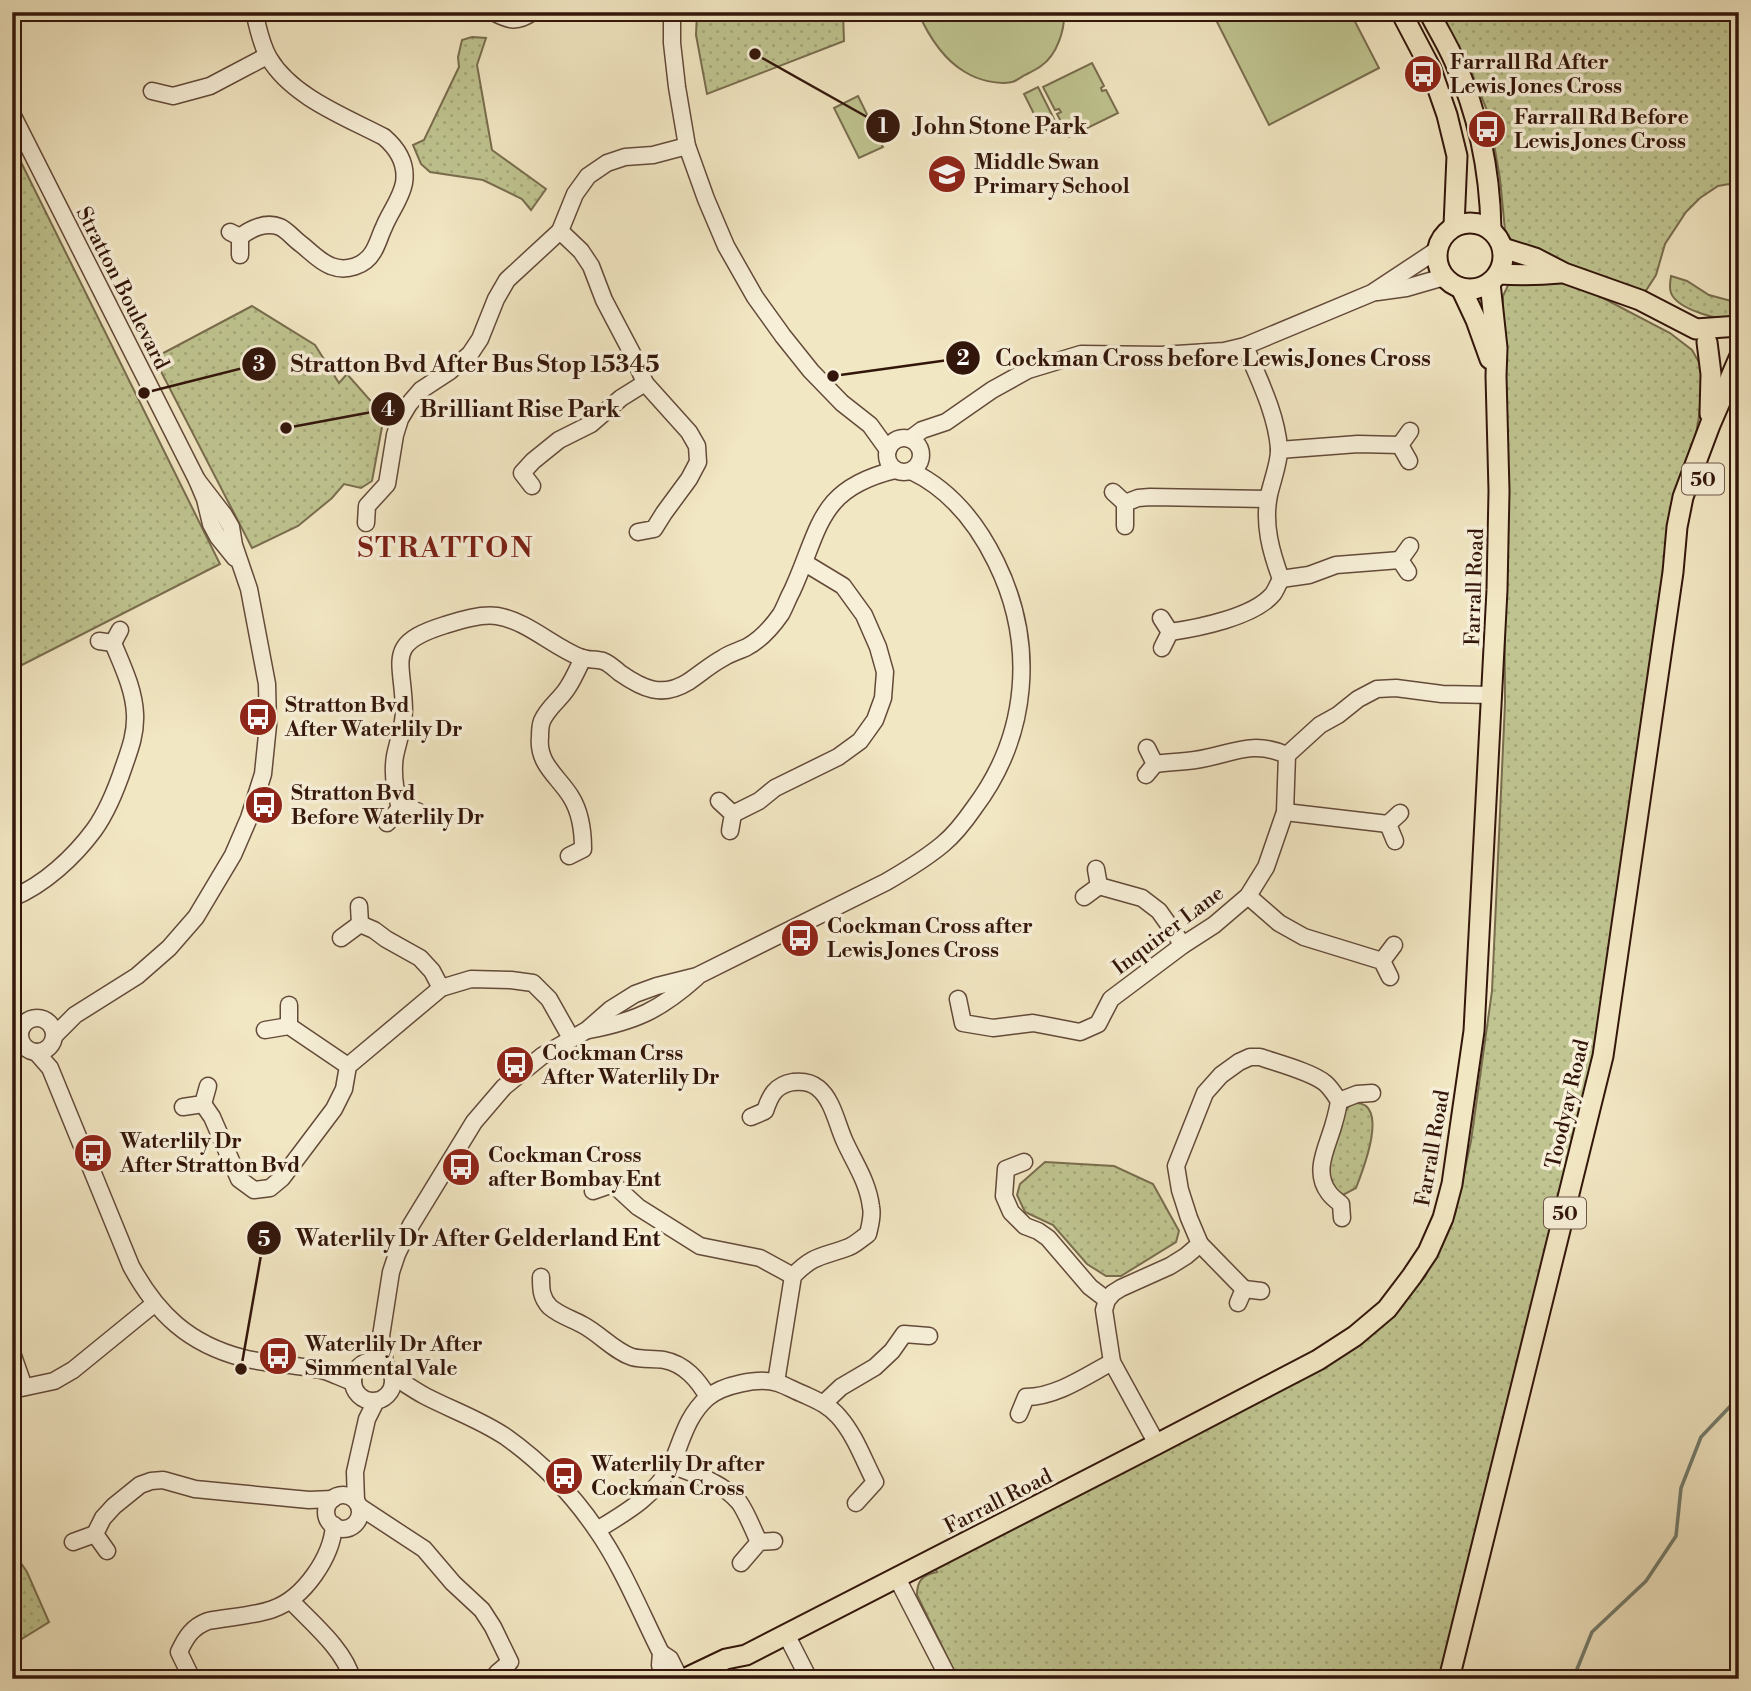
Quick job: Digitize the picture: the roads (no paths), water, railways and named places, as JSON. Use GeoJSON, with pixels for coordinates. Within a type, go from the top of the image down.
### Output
{"type":"FeatureCollection","features":[{"type":"Feature","properties":{"kind":"main road"},"geometry":{"type":"LineString","coordinates":[[1401,12],[1431,69],[1450,125],[1457,156],[1454,226]]}},
{"type":"Feature","properties":{"kind":"main road"},"geometry":{"type":"LineString","coordinates":[[1429,12],[1454,60],[1474,110],[1484,156],[1491,229]]}},
{"type":"Feature","properties":{"kind":"main road"},"geometry":{"type":"LineString","coordinates":[[1437,250],[1446,232],[1454,226],[1467,222],[1479,223],[1496,234],[1503,248],[1640,300],[1704,333],[1739,346]]}},
{"type":"Feature","properties":{"kind":"main road","name":"Farrall Road"},"geometry":{"type":"LineString","coordinates":[[682,1679],[726,1659],[746,1655],[1318,1360],[1387,1309],[1427,1252],[1443,1218],[1452,1184],[1474,1031],[1493,695],[1499,491],[1494,279],[1504,257],[1503,248]]}},
{"type":"Feature","properties":{"kind":"main road","name":"Farrall Road"},"geometry":{"type":"LineString","coordinates":[[1437,250],[1439,269],[1452,282],[1486,346],[1496,376]]}},
{"type":"Feature","properties":{"kind":"main road"},"geometry":{"type":"LineString","coordinates":[[1452,282],[1471,289],[1480,288],[1494,279],[1532,273],[1564,273]]}},
{"type":"Feature","properties":{"kind":"main road"},"geometry":{"type":"LineString","coordinates":[[1704,333],[1739,326]]}},
{"type":"Feature","properties":{"kind":"main road"},"geometry":{"type":"LineString","coordinates":[[1704,333],[1739,359]]}},
{"type":"Feature","properties":{"kind":"main road"},"geometry":{"type":"LineString","coordinates":[[1704,333],[1711,374],[1710,425]]}},
{"type":"Feature","properties":{"kind":"main road","name":"Toodyay Road"},"geometry":{"type":"LineString","coordinates":[[1449,1679],[1603,1056],[1674,572],[1676,527],[1683,497],[1710,425],[1739,359]]}},
{"type":"Feature","properties":{"kind":"main road","name":"Toodyay Road"},"geometry":{"type":"LineString","coordinates":[[1674,572],[1714,447],[1739,387]]}},
{"type":"Feature","properties":{"kind":"main road","name":"Farrall Road"},"geometry":{"type":"LineString","coordinates":[[712,1679],[735,1667],[746,1655]]}},
{"type":"Feature","properties":{"kind":"street"},"geometry":{"type":"LineString","coordinates":[[240,255],[235,235],[265,225],[279,227],[331,266],[355,267],[373,252],[404,183],[401,156],[384,137],[297,90],[285,79],[267,56],[254,12]]}},
{"type":"Feature","properties":{"kind":"street"},"geometry":{"type":"LineString","coordinates":[[493,12],[506,19],[517,20],[533,12]]}},
{"type":"Feature","properties":{"kind":"street"},"geometry":{"type":"LineString","coordinates":[[587,1030],[611,1009],[635,994],[697,976],[886,883],[944,843],[964,822],[997,774],[1014,728],[1022,677],[1018,626],[1005,580],[988,544],[966,512],[898,454],[884,431],[870,425],[842,402],[811,370],[783,337],[755,297],[726,246],[687,146],[673,54],[672,12]]}},
{"type":"Feature","properties":{"kind":"street"},"geometry":{"type":"LineString","coordinates":[[152,91],[173,105],[267,56]]}},
{"type":"Feature","properties":{"kind":"street","name":"Stratton Boulevard"},"geometry":{"type":"LineString","coordinates":[[12,114],[197,480],[231,527],[234,545],[249,589],[267,684],[268,725],[262,774],[249,818],[233,855],[196,916],[169,948],[137,976],[51,1033],[42,1051],[21,1040]]}},
{"type":"Feature","properties":{"kind":"street"},"geometry":{"type":"LineString","coordinates":[[352,496],[366,515],[387,484],[400,419],[422,390],[470,354],[480,339],[507,280],[560,231],[575,194],[588,176],[607,163],[625,157],[653,155],[687,146]]}},
{"type":"Feature","properties":{"kind":"street"},"geometry":{"type":"LineString","coordinates":[[560,231],[581,251],[591,266],[604,300],[645,383],[689,432],[697,446],[698,462],[650,535]]}},
{"type":"Feature","properties":{"kind":"street"},"geometry":{"type":"LineString","coordinates":[[400,808],[394,777],[404,713],[400,669],[405,646],[414,637],[467,618],[493,616],[510,619],[583,658],[604,661],[640,687],[664,691],[676,688],[724,657],[749,646],[766,632],[782,613],[825,512],[848,488],[873,475],[922,430],[946,422],[996,387],[1028,370],[1082,354],[1173,354],[1224,351],[1245,346],[1371,293],[1437,250]]}},
{"type":"Feature","properties":{"kind":"street"},"geometry":{"type":"LineString","coordinates":[[1371,293],[1452,282]]}},
{"type":"Feature","properties":{"kind":"street"},"geometry":{"type":"LineString","coordinates":[[1245,346],[1268,402],[1279,450],[1268,499],[1267,530],[1272,556],[1281,579]]}},
{"type":"Feature","properties":{"kind":"street"},"geometry":{"type":"LineString","coordinates":[[521,478],[533,461],[559,440],[591,424],[621,398],[645,383]]}},
{"type":"Feature","properties":{"kind":"street"},"geometry":{"type":"LineString","coordinates":[[921,454],[946,422]]}},
{"type":"Feature","properties":{"kind":"street"},"geometry":{"type":"LineString","coordinates":[[1399,445],[1410,431]]}},
{"type":"Feature","properties":{"kind":"street"},"geometry":{"type":"LineString","coordinates":[[1279,450],[1357,443],[1399,445]]}},
{"type":"Feature","properties":{"kind":"street"},"geometry":{"type":"LineString","coordinates":[[898,454],[917,444],[936,484]]}},
{"type":"Feature","properties":{"kind":"street"},"geometry":{"type":"LineString","coordinates":[[1399,445],[1409,461]]}},
{"type":"Feature","properties":{"kind":"street"},"geometry":{"type":"LineString","coordinates":[[1125,526],[1119,497],[1268,499]]}},
{"type":"Feature","properties":{"kind":"street"},"geometry":{"type":"LineString","coordinates":[[1281,579],[1309,575],[1336,565],[1404,566],[1410,546]]}},
{"type":"Feature","properties":{"kind":"street"},"geometry":{"type":"LineString","coordinates":[[733,814],[838,757],[860,741],[875,720],[883,698],[885,672],[864,615],[843,586],[805,563]]}},
{"type":"Feature","properties":{"kind":"street"},"geometry":{"type":"LineString","coordinates":[[1170,632],[1204,626],[1245,612],[1264,602],[1281,579]]}},
{"type":"Feature","properties":{"kind":"street"},"geometry":{"type":"LineString","coordinates":[[1161,618],[1170,632]]}},
{"type":"Feature","properties":{"kind":"street"},"geometry":{"type":"LineString","coordinates":[[1163,648],[1170,632]]}},
{"type":"Feature","properties":{"kind":"street"},"geometry":{"type":"LineString","coordinates":[[12,898],[42,881],[72,855],[96,828],[117,787],[135,737],[135,713],[131,688],[111,638]]}},
{"type":"Feature","properties":{"kind":"street"},"geometry":{"type":"LineString","coordinates":[[583,658],[567,689],[551,706],[541,723],[539,741],[548,770],[571,797],[579,813],[583,831],[576,852],[597,859]]}},
{"type":"Feature","properties":{"kind":"street"},"geometry":{"type":"LineString","coordinates":[[1147,748],[1151,769],[1247,747],[1262,747],[1287,755],[1320,725],[1338,715],[1357,699],[1377,689],[1493,695]]}},
{"type":"Feature","properties":{"kind":"street","name":"Inquirer Lane"},"geometry":{"type":"LineString","coordinates":[[958,999],[957,1027],[993,1028],[1033,1023],[1080,1032],[1098,1024],[1111,999],[1214,925],[1248,897],[1266,867],[1286,812],[1287,755]]}},
{"type":"Feature","properties":{"kind":"street"},"geometry":{"type":"LineString","coordinates":[[719,801],[733,814]]}},
{"type":"Feature","properties":{"kind":"street"},"geometry":{"type":"LineString","coordinates":[[400,808],[417,811]]}},
{"type":"Feature","properties":{"kind":"street"},"geometry":{"type":"LineString","coordinates":[[387,823],[400,808]]}},
{"type":"Feature","properties":{"kind":"street"},"geometry":{"type":"LineString","coordinates":[[1286,812],[1394,818],[1395,841]]}},
{"type":"Feature","properties":{"kind":"street"},"geometry":{"type":"LineString","coordinates":[[730,831],[733,814]]}},
{"type":"Feature","properties":{"kind":"street"},"geometry":{"type":"LineString","coordinates":[[1096,869],[1099,886]]}},
{"type":"Feature","properties":{"kind":"street"},"geometry":{"type":"LineString","coordinates":[[1084,897],[1099,886]]}},
{"type":"Feature","properties":{"kind":"street"},"geometry":{"type":"LineString","coordinates":[[1099,886],[1142,898],[1159,911],[1183,945]]}},
{"type":"Feature","properties":{"kind":"street"},"geometry":{"type":"LineString","coordinates":[[1248,897],[1279,923],[1304,937],[1382,961],[1390,977]]}},
{"type":"Feature","properties":{"kind":"street"},"geometry":{"type":"LineString","coordinates":[[359,906],[360,924]]}},
{"type":"Feature","properties":{"kind":"street"},"geometry":{"type":"LineString","coordinates":[[341,938],[360,924]]}},
{"type":"Feature","properties":{"kind":"street"},"geometry":{"type":"LineString","coordinates":[[360,924],[420,958],[432,971],[440,988]]}},
{"type":"Feature","properties":{"kind":"street"},"geometry":{"type":"LineString","coordinates":[[1382,961],[1394,944]]}},
{"type":"Feature","properties":{"kind":"street"},"geometry":{"type":"LineString","coordinates":[[192,1679],[179,1652],[191,1631],[199,1624],[208,1620],[271,1610],[290,1601],[319,1569],[343,1514],[367,1419],[375,1399],[393,1387],[381,1336],[391,1272],[397,1254],[411,1224],[474,1122],[504,1087],[542,1056],[587,1030],[640,1017],[660,1006],[697,976]]}},
{"type":"Feature","properties":{"kind":"street"},"geometry":{"type":"LineString","coordinates":[[203,1104],[212,1117],[239,1179],[254,1191],[270,1188],[282,1178],[334,1109],[344,1089],[348,1066],[440,988],[471,979],[533,983],[550,999],[571,1038]]}},
{"type":"Feature","properties":{"kind":"street"},"geometry":{"type":"LineString","coordinates":[[289,1005],[289,1026]]}},
{"type":"Feature","properties":{"kind":"street"},"geometry":{"type":"LineString","coordinates":[[50,1068],[51,1033],[39,1018],[33,1018],[25,1022],[21,1040],[50,1068],[131,1266],[155,1304],[185,1333],[215,1349],[244,1358],[326,1372],[358,1371],[379,1362],[424,1395],[482,1422],[506,1437],[558,1482],[597,1530],[661,1653],[670,1659],[682,1679]]}},
{"type":"Feature","properties":{"kind":"street"},"geometry":{"type":"LineString","coordinates":[[265,1030],[289,1026],[348,1066]]}},
{"type":"Feature","properties":{"kind":"street"},"geometry":{"type":"LineString","coordinates":[[1248,1294],[1200,1244],[1180,1190],[1176,1166],[1205,1093],[1221,1075],[1250,1057],[1259,1057],[1318,1078],[1326,1084],[1339,1101],[1321,1161],[1329,1194],[1346,1207]]}},
{"type":"Feature","properties":{"kind":"street"},"geometry":{"type":"LineString","coordinates":[[751,1117],[765,1111],[774,1090],[786,1083],[810,1083],[820,1089],[828,1099],[845,1142],[864,1178],[872,1211],[868,1234],[851,1246],[815,1257],[793,1276],[776,1382]]}},
{"type":"Feature","properties":{"kind":"street"},"geometry":{"type":"LineString","coordinates":[[203,1104],[208,1086]]}},
{"type":"Feature","properties":{"kind":"street"},"geometry":{"type":"LineString","coordinates":[[1339,1101],[1357,1094],[1376,1094]]}},
{"type":"Feature","properties":{"kind":"street"},"geometry":{"type":"LineString","coordinates":[[183,1107],[203,1104]]}},
{"type":"Feature","properties":{"kind":"street"},"geometry":{"type":"LineString","coordinates":[[1024,1162],[1000,1164],[1004,1196],[1011,1212],[1026,1226],[1048,1238],[1090,1287],[1107,1300]]}},
{"type":"Feature","properties":{"kind":"street"},"geometry":{"type":"LineString","coordinates":[[593,1191],[614,1177],[638,1207],[700,1246],[760,1258],[793,1276]]}},
{"type":"Feature","properties":{"kind":"street"},"geometry":{"type":"LineString","coordinates":[[1157,1444],[1112,1362],[1104,1310],[1107,1300],[1121,1288],[1170,1266],[1200,1244]]}},
{"type":"Feature","properties":{"kind":"street"},"geometry":{"type":"LineString","coordinates":[[541,1277],[534,1296],[631,1357],[664,1360],[679,1365],[699,1382],[708,1397]]}},
{"type":"Feature","properties":{"kind":"street"},"geometry":{"type":"LineString","coordinates":[[12,1353],[18,1389],[54,1381],[73,1370],[155,1304]]}},
{"type":"Feature","properties":{"kind":"street"},"geometry":{"type":"LineString","coordinates":[[824,1403],[841,1387],[875,1367],[892,1351],[901,1328],[929,1336]]}},
{"type":"Feature","properties":{"kind":"street"},"geometry":{"type":"LineString","coordinates":[[381,1336],[358,1371],[357,1394],[375,1399],[424,1395]]}},
{"type":"Feature","properties":{"kind":"street"},"geometry":{"type":"LineString","coordinates":[[1019,1414],[1026,1397],[1051,1393],[1112,1362]]}},
{"type":"Feature","properties":{"kind":"street"},"geometry":{"type":"LineString","coordinates":[[597,1530],[653,1491],[671,1465],[681,1435],[691,1417],[708,1397],[732,1386],[753,1382],[776,1382],[824,1403],[850,1432],[875,1482]]}},
{"type":"Feature","properties":{"kind":"street"},"geometry":{"type":"LineString","coordinates":[[671,1465],[725,1489],[740,1503],[766,1541],[741,1563]]}},
{"type":"Feature","properties":{"kind":"street"},"geometry":{"type":"LineString","coordinates":[[73,1542],[95,1534],[103,1518],[114,1506],[140,1485],[163,1480],[195,1489],[309,1500],[343,1514],[377,1518],[424,1549],[453,1583],[482,1610],[493,1627],[503,1667],[526,1669]]}},
{"type":"Feature","properties":{"kind":"street"},"geometry":{"type":"LineString","coordinates":[[856,1503],[875,1482],[893,1481]]}},
{"type":"Feature","properties":{"kind":"street"},"geometry":{"type":"LineString","coordinates":[[95,1534],[107,1551]]}},
{"type":"Feature","properties":{"kind":"street"},"geometry":{"type":"LineString","coordinates":[[897,1578],[949,1679]]}},
{"type":"Feature","properties":{"kind":"street"},"geometry":{"type":"LineString","coordinates":[[290,1601],[330,1642],[346,1663],[352,1679]]}},
{"type":"Feature","properties":{"kind":"street"},"geometry":{"type":"LineString","coordinates":[[786,1634],[809,1679]]}},
{"type":"Feature","properties":{"kind":"street"},"geometry":{"type":"LineString","coordinates":[[661,1653],[660,1665],[666,1679]]}},
{"type":"Feature","properties":{"kind":"waterway"},"geometry":{"type":"LineString","coordinates":[[1573,1679],[1592,1632],[1646,1581],[1676,1536],[1681,1488],[1701,1437],[1739,1397]]}},
{"type":"Feature","properties":{"kind":"place","name":"John Stone Park"},"geometry":{"type":"Point","coordinates":[755,54]}},
{"type":"Feature","properties":{"kind":"place","name":"Farrall Rd After Lewis Jones Cross"},"geometry":{"type":"Point","coordinates":[1423,74]}},
{"type":"Feature","properties":{"kind":"place","name":"Farrall Rd Before Lewis Jones Cross"},"geometry":{"type":"Point","coordinates":[1487,129]}},
{"type":"Feature","properties":{"kind":"place","name":"Middle Swan Primary School"},"geometry":{"type":"Point","coordinates":[947,174]}},
{"type":"Feature","properties":{"kind":"place","name":"Cockman Cross before Lewis Jones Cross"},"geometry":{"type":"Point","coordinates":[833,376]}},
{"type":"Feature","properties":{"kind":"place","name":"Stratton Bvd After Bus Stop 15345"},"geometry":{"type":"Point","coordinates":[144,393]}},
{"type":"Feature","properties":{"kind":"place","name":"Brilliant Rise Park"},"geometry":{"type":"Point","coordinates":[286,428]}},
{"type":"Feature","properties":{"kind":"place","name":"Stratton Bvd After Waterlily Dr"},"geometry":{"type":"Point","coordinates":[258,717]}},
{"type":"Feature","properties":{"kind":"place","name":"Stratton Bvd Before Waterlily Dr"},"geometry":{"type":"Point","coordinates":[264,805]}},
{"type":"Feature","properties":{"kind":"place","name":"Cockman Cross after Lewis Jones Cross"},"geometry":{"type":"Point","coordinates":[800,938]}},
{"type":"Feature","properties":{"kind":"place","name":"Cockman Crss After Waterlily Dr"},"geometry":{"type":"Point","coordinates":[515,1065]}},
{"type":"Feature","properties":{"kind":"place","name":"Waterlily Dr After Stratton Bvd"},"geometry":{"type":"Point","coordinates":[93,1153]}},
{"type":"Feature","properties":{"kind":"place","name":"Cockman Cross after Bombay Ent"},"geometry":{"type":"Point","coordinates":[461,1167]}},
{"type":"Feature","properties":{"kind":"place","name":"Waterlily Dr After Simmental Vale"},"geometry":{"type":"Point","coordinates":[278,1356]}},
{"type":"Feature","properties":{"kind":"place","name":"Waterlily Dr After Gelderland Ent"},"geometry":{"type":"Point","coordinates":[241,1369]}},
{"type":"Feature","properties":{"kind":"place","name":"Waterlily Dr after Cockman Cross"},"geometry":{"type":"Point","coordinates":[564,1476]}},
{"type":"Feature","properties":{"kind":"district","name":"STRATTON"},"geometry":{"type":"Point","coordinates":[446,547]}}]}
